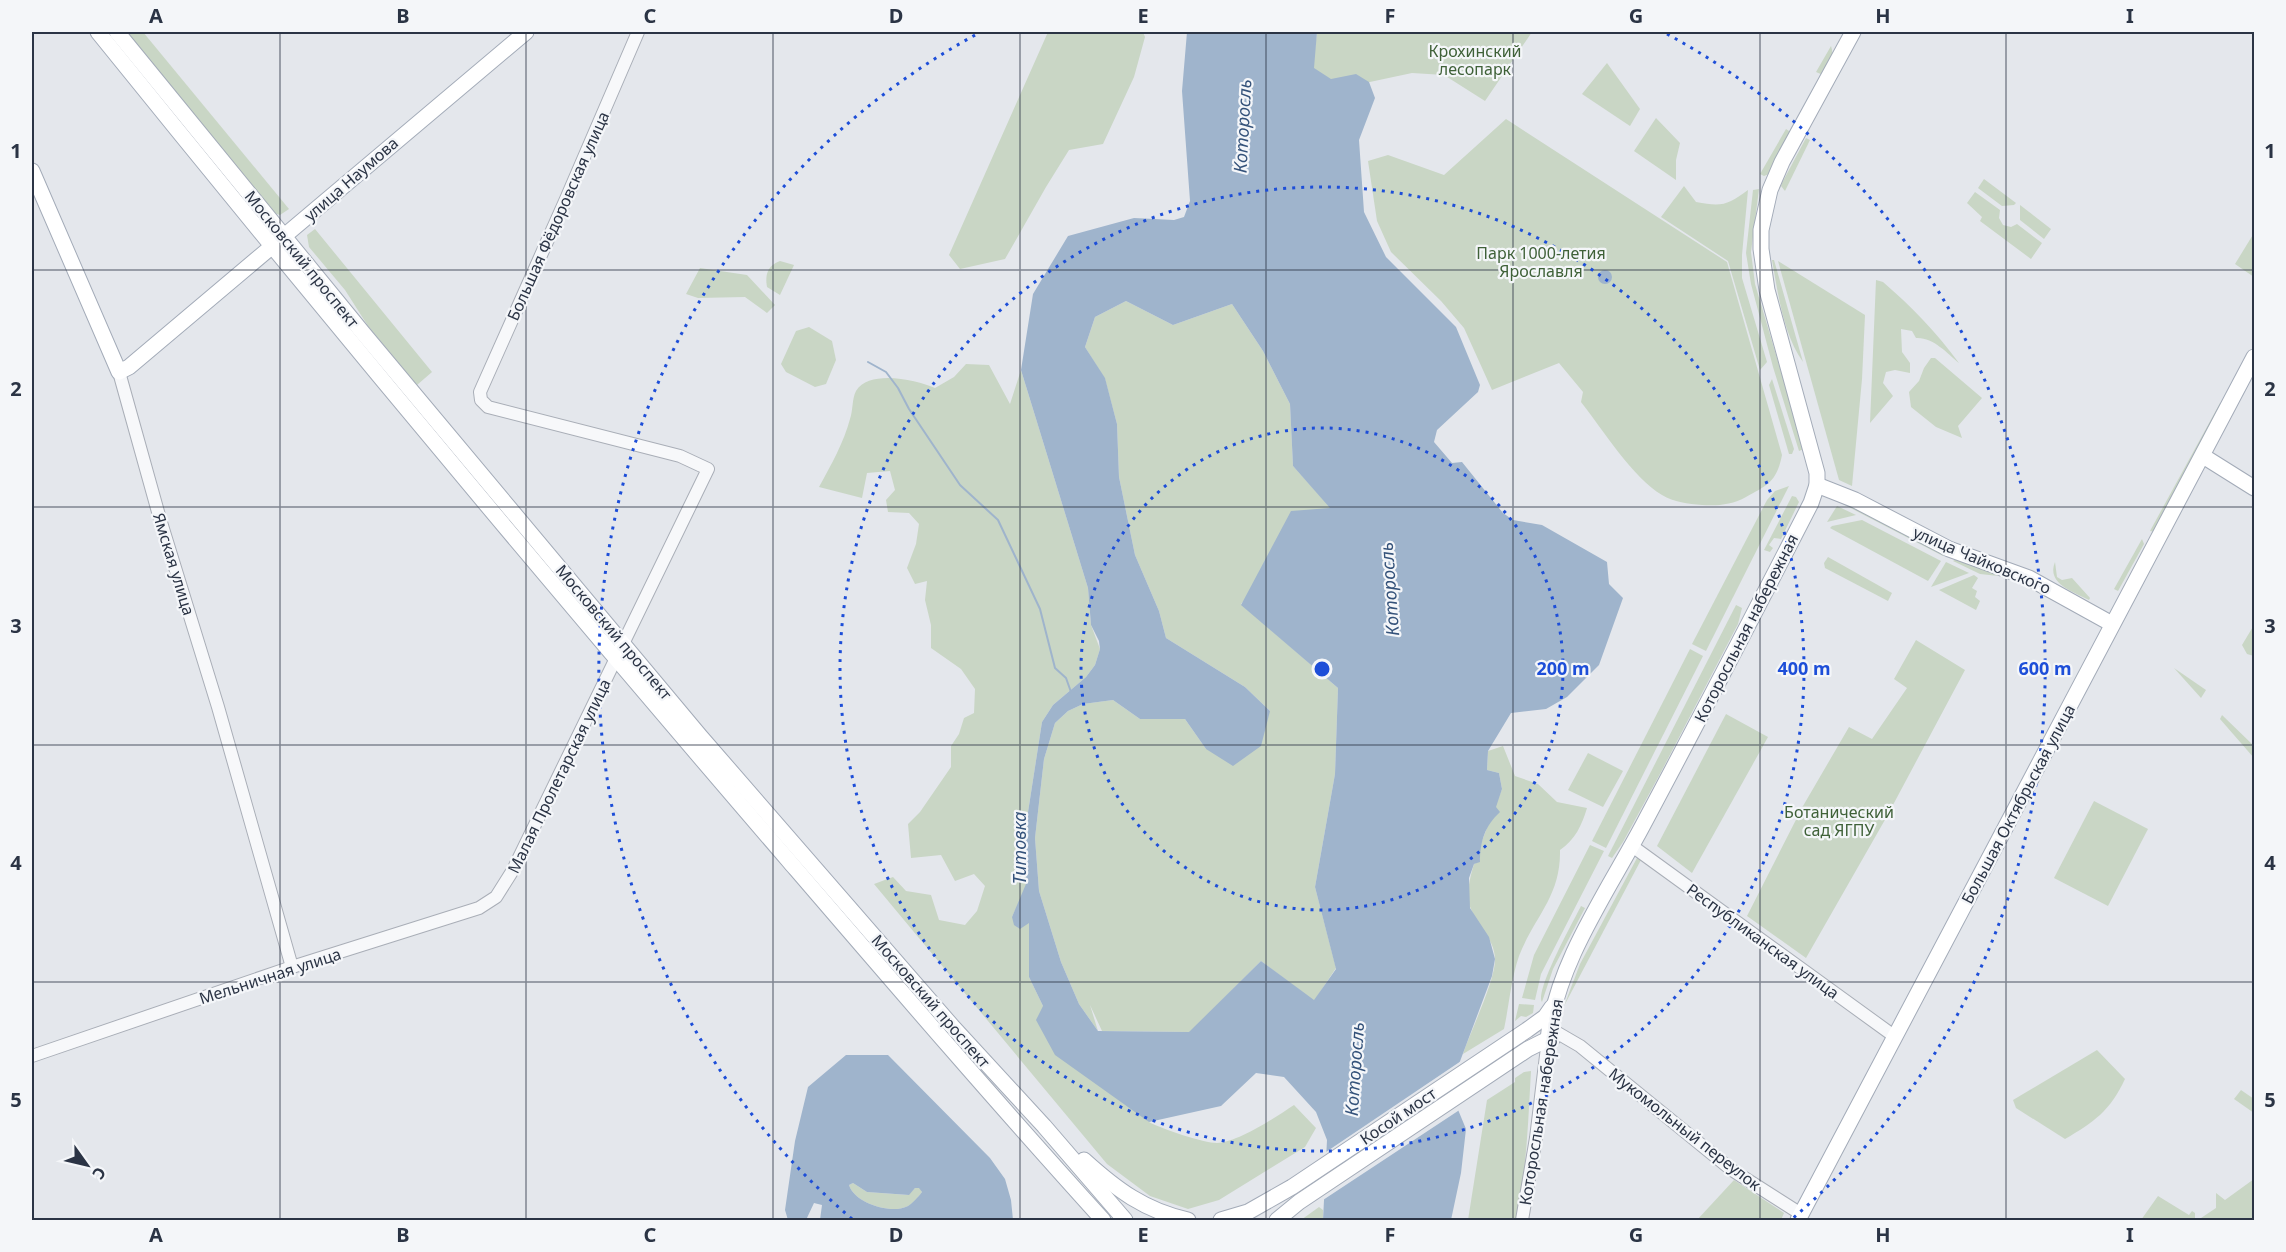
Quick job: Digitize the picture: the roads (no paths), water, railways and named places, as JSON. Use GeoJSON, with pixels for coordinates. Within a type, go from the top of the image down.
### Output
{"type":"FeatureCollection","features":[{"type":"Feature","properties":{"kind":"main road","name":"Московский проспект"},"geometry":{"type":"LineString","coordinates":[[98,32],[271,247],[616,661],[1103,1221]]}},
{"type":"Feature","properties":{"kind":"main road","name":"Московский проспект"},"geometry":{"type":"LineString","coordinates":[[117,32],[624,645],[952,1026],[1044,1126],[1125,1221]]}},
{"type":"Feature","properties":{"kind":"main road","name":"улица Наумова"},"geometry":{"type":"LineString","coordinates":[[119,372],[129,367],[526,32]]}},
{"type":"Feature","properties":{"kind":"main road","name":"Которосльная набережная"},"geometry":{"type":"LineString","coordinates":[[1540,1030],[1553,1007],[1564,976],[1586,929],[1632,846],[1811,503],[1817,484],[1812,451],[1767,290],[1761,249],[1761,230],[1770,190],[1782,162],[1853,32]]}},
{"type":"Feature","properties":{"kind":"main road","name":"Ямская улица"},"geometry":{"type":"LineString","coordinates":[[32,171],[119,372]]}},
{"type":"Feature","properties":{"kind":"main road","name":"Большая Октябрьская улица"},"geometry":{"type":"LineString","coordinates":[[1800,1218],[2254,357]]}},
{"type":"Feature","properties":{"kind":"main road"},"geometry":{"type":"LineString","coordinates":[[2203,456],[2254,488]]}},
{"type":"Feature","properties":{"kind":"main road","name":"улица Чайковского"},"geometry":{"type":"LineString","coordinates":[[1817,484],[1856,500],[1949,549],[2030,578],[2112,624]]}},
{"type":"Feature","properties":{"kind":"main road","name":"Косой мост"},"geometry":{"type":"LineString","coordinates":[[1278,1219],[1299,1202],[1528,1049],[1540,1030]]}},
{"type":"Feature","properties":{"kind":"main road","name":"Косой мост"},"geometry":{"type":"LineString","coordinates":[[1221,1221],[1248,1212],[1267,1202],[1540,1030]]}},
{"type":"Feature","properties":{"kind":"main road"},"geometry":{"type":"LineString","coordinates":[[1044,1126],[1098,1173],[1141,1204],[1152,1210],[1188,1221]]}},
{"type":"Feature","properties":{"kind":"main road"},"geometry":{"type":"LineString","coordinates":[[1069,1183],[1095,1221]]}},
{"type":"Feature","properties":{"kind":"street","name":"Большая Фёдоровская улица"},"geometry":{"type":"LineString","coordinates":[[638,32],[480,392],[481,400],[488,406],[680,456],[708,469]]}},
{"type":"Feature","properties":{"kind":"street","name":"Ямская улица"},"geometry":{"type":"LineString","coordinates":[[119,372],[292,967]]}},
{"type":"Feature","properties":{"kind":"street","name":"Малая Пролетарская улица"},"geometry":{"type":"LineString","coordinates":[[502,888],[624,645],[708,469]]}},
{"type":"Feature","properties":{"kind":"street","name":"Республиканская улица"},"geometry":{"type":"LineString","coordinates":[[1632,846],[1894,1036]]}},
{"type":"Feature","properties":{"kind":"street","name":"Мельничная улица"},"geometry":{"type":"LineString","coordinates":[[32,1056],[292,967],[478,908],[496,897],[502,888]]}},
{"type":"Feature","properties":{"kind":"street","name":"Мукомольный переулок"},"geometry":{"type":"LineString","coordinates":[[1540,1030],[1570,1040],[1732,1170],[1800,1218]]}},
{"type":"Feature","properties":{"kind":"street","name":"Которосльная набережная"},"geometry":{"type":"LineString","coordinates":[[1522,1221],[1536,1138],[1540,1030]]}},
{"type":"Feature","properties":{"kind":"water","name":"Которосль"},"geometry":{"type":"Polygon","coordinates":[[[1187,32],[1317,32],[1314,68],[1331,79],[1356,74],[1369,82],[1375,98],[1359,140],[1364,212],[1386,257],[1456,327],[1480,385],[1478,392],[1437,430],[1434,442],[1452,463],[1462,462],[1503,513],[1513,520],[1542,525],[1607,562],[1609,584],[1623,598],[1599,665],[1567,697],[1546,709],[1511,713],[1488,751],[1487,770],[1499,773],[1502,789],[1496,807],[1500,812],[1487,828],[1482,841],[1480,862],[1474,864],[1469,878],[1470,908],[1489,937],[1495,959],[1492,976],[1459,1064],[1454,1100],[1466,1129],[1461,1173],[1451,1220],[1323,1220],[1327,1140],[1316,1112],[1284,1077],[1256,1073],[1221,1106],[1149,1122],[1055,1055],[1036,1020],[1043,1006],[1029,977],[1029,923],[1020,929],[1014,925],[1012,917],[1026,884],[1024,838],[1042,722],[1053,705],[1086,677],[1095,665],[1100,649],[1099,641],[1091,625],[1088,588],[1021,370],[1033,294],[1068,236],[1134,218],[1174,220],[1184,217],[1190,201],[1182,91],[1187,32]],[[1126,301],[1095,317],[1085,347],[1105,378],[1117,424],[1119,477],[1135,555],[1159,611],[1166,638],[1245,687],[1270,711],[1261,746],[1233,766],[1206,749],[1185,719],[1140,719],[1113,700],[1083,704],[1068,711],[1055,723],[1044,759],[1035,838],[1039,891],[1061,962],[1079,1004],[1098,1031],[1189,1032],[1261,961],[1314,1000],[1336,969],[1315,887],[1335,774],[1338,688],[1241,605],[1291,511],[1330,508],[1293,466],[1290,404],[1263,351],[1232,304],[1173,325],[1126,301]]]}},
{"type":"Feature","properties":{"kind":"water"},"geometry":{"type":"Polygon","coordinates":[[[1605,270],[1610,272],[1612,277],[1610,282],[1605,284],[1600,282],[1598,277],[1600,272],[1605,270]]]}},
{"type":"Feature","properties":{"kind":"water"},"geometry":{"type":"Polygon","coordinates":[[[846,1055],[888,1055],[990,1158],[1005,1179],[1011,1200],[1013,1220],[820,1220],[822,1205],[814,1203],[806,1220],[788,1220],[785,1210],[795,1141],[808,1087],[846,1055]],[[853,1183],[849,1185],[858,1197],[866,1202],[874,1206],[893,1209],[908,1206],[922,1192],[919,1188],[915,1188],[909,1195],[867,1192],[853,1183]]]}},
{"type":"Feature","properties":{"kind":"waterway","name":"Титовка"},"geometry":{"type":"LineString","coordinates":[[868,362],[886,372],[960,485],[998,520],[1040,609],[1055,668],[1066,678],[1071,692]]}},
{"type":"Feature","properties":{"kind":"park label","name":"Крохинский лесопарк"},"geometry":{"type":"Point","coordinates":[1475,60]}},
{"type":"Feature","properties":{"kind":"park label","name":"Парк 1000-летия Ярославля"},"geometry":{"type":"Point","coordinates":[1541,262]}},
{"type":"Feature","properties":{"kind":"park label","name":"Ботанический сад ЯГПУ"},"geometry":{"type":"Point","coordinates":[1839,821]}}]}
